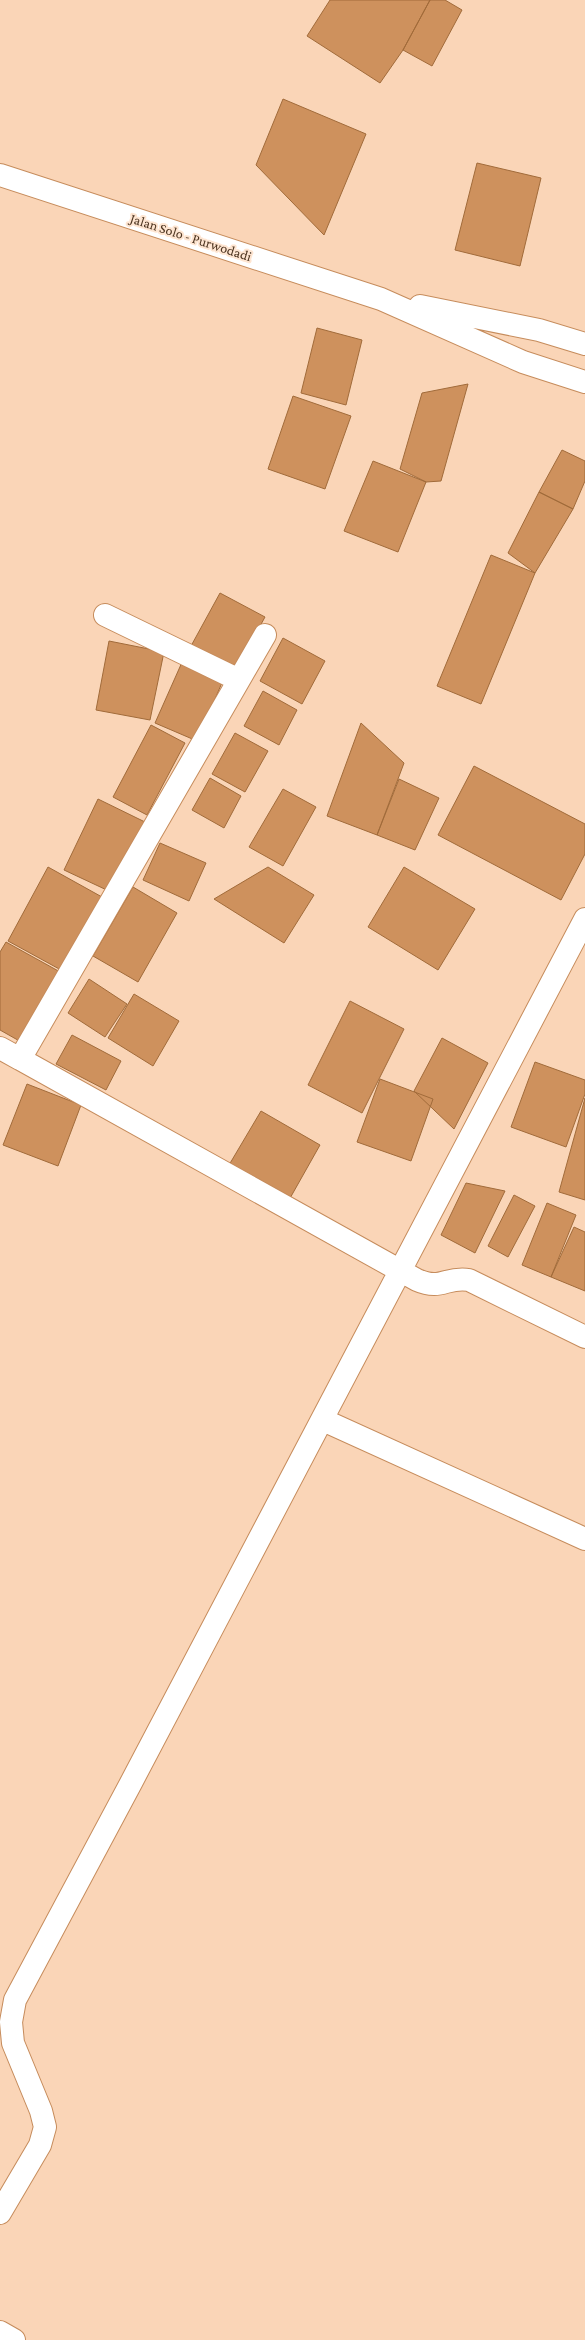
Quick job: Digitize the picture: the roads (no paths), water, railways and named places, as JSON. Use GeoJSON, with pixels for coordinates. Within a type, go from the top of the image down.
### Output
{"type":"FeatureCollection","features":[{"type":"Feature","properties":{"kind":"street","name":"Jalan Solo - Purwodadi"},"geometry":{"type":"LineString","coordinates":[[0,175],[381,299]]}},
{"type":"Feature","properties":{"kind":"street"},"geometry":{"type":"LineString","coordinates":[[381,299],[540,330],[585,344]]}},
{"type":"Feature","properties":{"kind":"street"},"geometry":{"type":"LineString","coordinates":[[381,299],[523,362],[585,382]]}},
{"type":"Feature","properties":{"kind":"street"},"geometry":{"type":"LineString","coordinates":[[105,615],[239,680]]}},
{"type":"Feature","properties":{"kind":"street"},"geometry":{"type":"LineString","coordinates":[[20,1059],[265,635]]}},
{"type":"Feature","properties":{"kind":"street"},"geometry":{"type":"LineString","coordinates":[[0,2213],[40,2145],[45,2127],[41,2111],[13,2043],[10,2022],[15,2000],[323,1420],[585,919]]}},
{"type":"Feature","properties":{"kind":"street"},"geometry":{"type":"LineString","coordinates":[[0,1048],[429,1285],[440,1285],[458,1278],[469,1280],[585,1337]]}},
{"type":"Feature","properties":{"kind":"street"},"geometry":{"type":"LineString","coordinates":[[323,1420],[585,1539]]}},
{"type":"Feature","properties":{"kind":"street"},"geometry":{"type":"LineString","coordinates":[[0,2332],[14,2340]]}}]}
